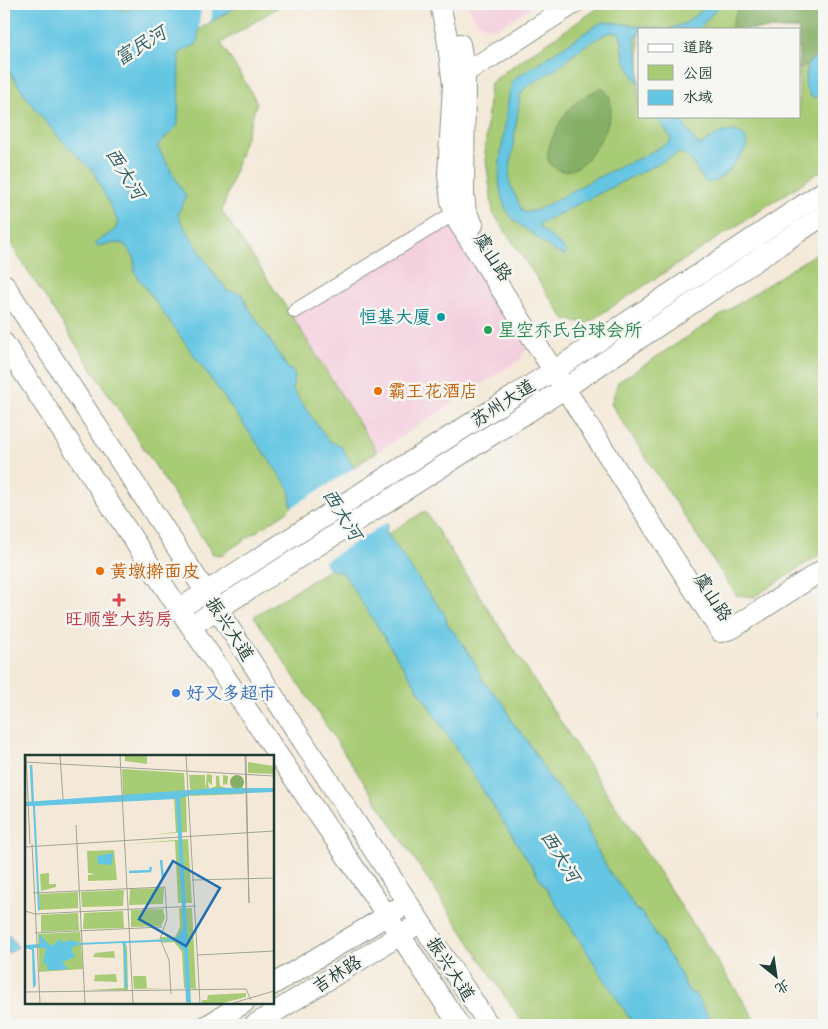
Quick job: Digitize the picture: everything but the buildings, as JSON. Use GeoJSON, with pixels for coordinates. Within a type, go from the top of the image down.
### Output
{"type":"FeatureCollection","features":[{"type":"Feature","properties":{"kind":"street","name":"虞山路"},"geometry":{"type":"LineString","coordinates":[[440,4],[447,37],[453,85],[448,175],[451,202],[466,212],[558,368],[733,628],[824,569]]}},
{"type":"Feature","properties":{"kind":"street","name":"虞山路"},"geometry":{"type":"LineString","coordinates":[[452,4],[465,72],[464,195],[460,209]]}},
{"type":"Feature","properties":{"kind":"street"},"geometry":{"type":"LineString","coordinates":[[465,72],[573,4]]}},
{"type":"Feature","properties":{"kind":"street","name":"苏州大道"},"geometry":{"type":"LineString","coordinates":[[179,609],[558,368],[824,191]]}},
{"type":"Feature","properties":{"kind":"street"},"geometry":{"type":"LineString","coordinates":[[295,311],[460,209]]}},
{"type":"Feature","properties":{"kind":"street","name":"苏州大道"},"geometry":{"type":"LineString","coordinates":[[191,626],[569,385],[824,215]]}},
{"type":"Feature","properties":{"kind":"street","name":"振兴大道"},"geometry":{"type":"LineString","coordinates":[[4,284],[488,1025]]}},
{"type":"Feature","properties":{"kind":"street","name":"振兴大道"},"geometry":{"type":"LineString","coordinates":[[4,343],[179,609],[459,1025]]}},
{"type":"Feature","properties":{"kind":"street","name":"吉林路"},"geometry":{"type":"LineString","coordinates":[[274,985],[408,903]]}},
{"type":"Feature","properties":{"kind":"street","name":"吉林路"},"geometry":{"type":"LineString","coordinates":[[254,1025],[421,923]]}},
{"type":"Feature","properties":{"kind":"street"},"geometry":{"type":"LineString","coordinates":[[208,1025],[242,1004]]}},
{"type":"Feature","properties":{"kind":"shaded area"},"geometry":{"type":"Polygon","coordinates":[[[469,4],[536,4],[499,27],[490,28],[482,25],[475,19],[469,4]]]}},
{"type":"Feature","properties":{"kind":"shaded area"},"geometry":{"type":"Polygon","coordinates":[[[444,212],[527,347],[522,358],[377,452],[288,310],[444,212]]]}},
{"type":"Feature","properties":{"kind":"green space"},"geometry":{"type":"Polygon","coordinates":[[[4,4],[283,4],[221,43],[257,102],[222,211],[288,310],[377,452],[223,554],[217,555],[212,553],[4,234],[4,4]]]}},
{"type":"Feature","properties":{"kind":"green space"},"geometry":{"type":"Polygon","coordinates":[[[604,4],[824,4],[824,169],[587,323],[565,320],[493,213],[485,152],[490,84],[504,72],[604,4]]]}},
{"type":"Feature","properties":{"kind":"green space"},"geometry":{"type":"Polygon","coordinates":[[[742,4],[824,4],[824,50],[800,69],[800,28],[732,28],[735,16],[742,4]]]}},
{"type":"Feature","properties":{"kind":"green space"},"geometry":{"type":"Polygon","coordinates":[[[601,88],[608,94],[611,104],[610,116],[599,143],[583,163],[575,168],[564,171],[556,169],[549,162],[548,153],[557,128],[574,104],[601,88]]]}},
{"type":"Feature","properties":{"kind":"green space"},"geometry":{"type":"Polygon","coordinates":[[[824,248],[824,552],[754,597],[736,595],[611,404],[618,382],[824,248]]]}},
{"type":"Feature","properties":{"kind":"green space"},"geometry":{"type":"Polygon","coordinates":[[[425,511],[759,1025],[524,1025],[254,616],[425,511]]]}},
{"type":"Feature","properties":{"kind":"water"},"geometry":{"type":"Polygon","coordinates":[[[4,4],[100,4],[129,11],[133,4],[165,4],[170,7],[173,4],[237,4],[236,7],[199,29],[197,44],[179,53],[178,125],[157,146],[186,197],[178,214],[180,220],[220,283],[222,282],[227,291],[241,293],[289,370],[291,369],[295,376],[292,389],[328,440],[341,446],[388,524],[386,532],[444,613],[448,625],[474,661],[483,681],[505,705],[512,722],[525,737],[549,777],[582,816],[597,850],[612,876],[635,908],[643,914],[690,993],[694,993],[714,1025],[634,1025],[343,573],[329,569],[292,512],[289,488],[135,273],[134,257],[124,244],[116,243],[97,246],[95,243],[115,230],[118,222],[93,171],[60,139],[28,100],[4,63],[4,4]]]}},
{"type":"Feature","properties":{"kind":"water"},"geometry":{"type":"Polygon","coordinates":[[[710,4],[722,4],[699,28],[671,28],[686,23],[710,4]]]}},
{"type":"Feature","properties":{"kind":"water"},"geometry":{"type":"Polygon","coordinates":[[[603,22],[609,22],[654,28],[638,28],[638,36],[635,38],[638,53],[638,83],[625,60],[619,33],[615,32],[607,33],[583,47],[557,68],[523,90],[520,95],[509,177],[510,184],[523,212],[538,210],[594,179],[644,156],[671,141],[671,138],[657,118],[680,118],[695,142],[699,145],[716,135],[736,131],[743,135],[747,145],[730,169],[712,182],[706,183],[689,158],[679,153],[539,224],[540,228],[561,245],[566,252],[565,255],[552,249],[512,218],[502,200],[499,180],[500,160],[509,94],[514,79],[603,22]]]}},
{"type":"Feature","properties":{"kind":"water"},"geometry":{"type":"Polygon","coordinates":[[[824,50],[824,94],[811,97],[805,86],[807,65],[824,50]]]}},
{"type":"Feature","properties":{"kind":"water"},"geometry":{"type":"Polygon","coordinates":[[[4,930],[18,947],[4,954],[4,930]]]}},
{"type":"Feature","properties":{"kind":"pier"},"geometry":{"type":"Polygon","coordinates":[[[201,4],[213,4],[211,21],[199,29],[201,4]]]}},
{"type":"Feature","properties":{"kind":"pier"},"geometry":{"type":"Polygon","coordinates":[[[356,467],[389,521],[322,563],[290,514],[289,509],[356,467]]]}},
{"type":"Feature","properties":{"kind":"waterway"},"geometry":{"type":"LineString","coordinates":[[820,713],[824,718]]}},
{"type":"Feature","properties":{"kind":"place","name":"恒基大厦"},"geometry":{"type":"Point","coordinates":[441,317]}},
{"type":"Feature","properties":{"kind":"place","name":"星空乔氏台球会所"},"geometry":{"type":"Point","coordinates":[488,330]}},
{"type":"Feature","properties":{"kind":"place","name":"霸王花酒店"},"geometry":{"type":"Point","coordinates":[378,391]}},
{"type":"Feature","properties":{"kind":"place","name":"黄墩擀面皮"},"geometry":{"type":"Point","coordinates":[100,571]}},
{"type":"Feature","properties":{"kind":"place","name":"旺顺堂大药房"},"geometry":{"type":"Point","coordinates":[119,600]}},
{"type":"Feature","properties":{"kind":"place","name":"好又多超市"},"geometry":{"type":"Point","coordinates":[176,693]}},
{"type":"Feature","properties":{"kind":"water label","name":"富民河"},"geometry":{"type":"Point","coordinates":[140,45]}},
{"type":"Feature","properties":{"kind":"water label","name":"西大河"},"geometry":{"type":"Point","coordinates":[126,173]}},
{"type":"Feature","properties":{"kind":"water label","name":"西大河"},"geometry":{"type":"Point","coordinates":[343,514]}},
{"type":"Feature","properties":{"kind":"water label","name":"西大河"},"geometry":{"type":"Point","coordinates":[561,856]}}]}
